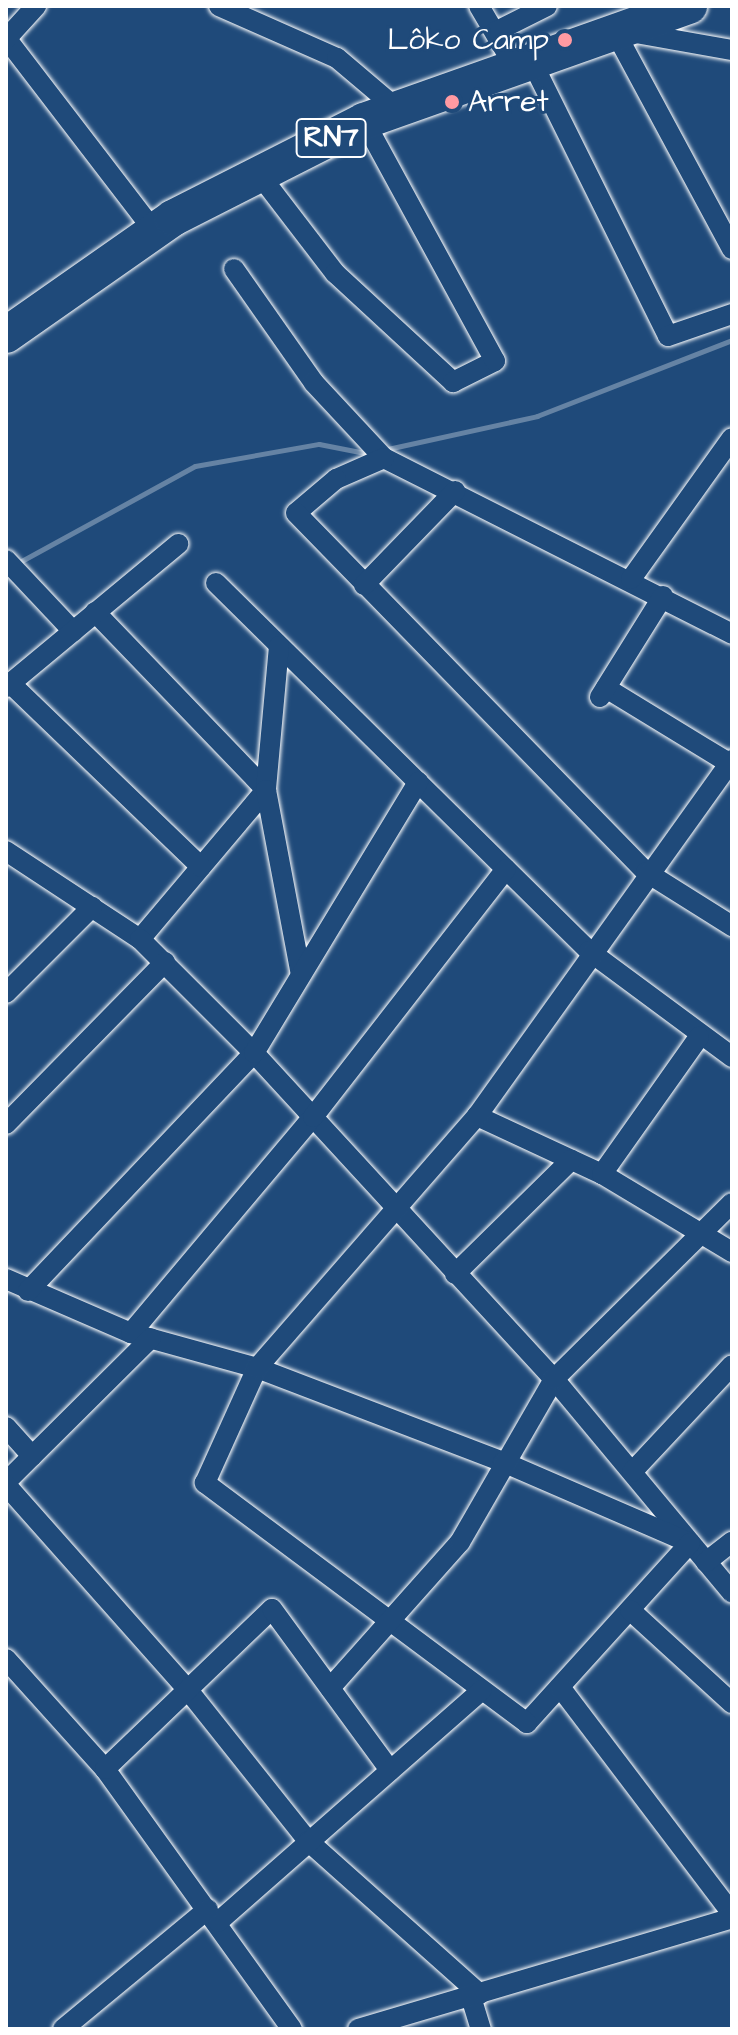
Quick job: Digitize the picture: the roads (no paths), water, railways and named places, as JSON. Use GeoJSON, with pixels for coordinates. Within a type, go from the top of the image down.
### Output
{"type":"FeatureCollection","features":[{"type":"Feature","properties":{"kind":"highway","name":"RN7"},"geometry":{"type":"LineString","coordinates":[[9,325],[154,231],[380,114],[613,28],[689,6]]}},
{"type":"Feature","properties":{"kind":"street"},"geometry":{"type":"LineString","coordinates":[[36,6],[6,38],[154,231]]}},
{"type":"Feature","properties":{"kind":"street"},"geometry":{"type":"LineString","coordinates":[[219,6],[337,58],[380,114],[495,361],[453,382],[335,273],[259,174]]}},
{"type":"Feature","properties":{"kind":"street"},"geometry":{"type":"LineString","coordinates":[[479,6],[495,32],[522,61],[668,336],[732,314]]}},
{"type":"Feature","properties":{"kind":"street"},"geometry":{"type":"LineString","coordinates":[[495,32],[547,6]]}},
{"type":"Feature","properties":{"kind":"street"},"geometry":{"type":"LineString","coordinates":[[613,28],[732,50]]}},
{"type":"Feature","properties":{"kind":"street"},"geometry":{"type":"LineString","coordinates":[[613,28],[732,249]]}},
{"type":"Feature","properties":{"kind":"street"},"geometry":{"type":"LineString","coordinates":[[234,269],[314,383],[384,458],[728,625]]}},
{"type":"Feature","properties":{"kind":"street"},"geometry":{"type":"LineString","coordinates":[[631,579],[732,438]]}},
{"type":"Feature","properties":{"kind":"street"},"geometry":{"type":"LineString","coordinates":[[384,458],[336,479],[296,513],[646,872],[732,926]]}},
{"type":"Feature","properties":{"kind":"street"},"geometry":{"type":"LineString","coordinates":[[364,585],[455,491]]}},
{"type":"Feature","properties":{"kind":"street"},"geometry":{"type":"LineString","coordinates":[[178,544],[8,685],[201,867]]}},
{"type":"Feature","properties":{"kind":"street"},"geometry":{"type":"LineString","coordinates":[[6,560],[73,631]]}},
{"type":"Feature","properties":{"kind":"street"},"geometry":{"type":"LineString","coordinates":[[216,583],[589,951],[699,1037],[732,1057]]}},
{"type":"Feature","properties":{"kind":"street"},"geometry":{"type":"LineString","coordinates":[[663,596],[603,692],[731,763],[589,951],[477,1116],[257,1368],[205,1483],[527,1723],[690,1543]]}},
{"type":"Feature","properties":{"kind":"street"},"geometry":{"type":"LineString","coordinates":[[95,612],[266,790]]}},
{"type":"Feature","properties":{"kind":"street"},"geometry":{"type":"LineString","coordinates":[[279,646],[266,790],[301,975]]}},
{"type":"Feature","properties":{"kind":"street"},"geometry":{"type":"LineString","coordinates":[[28,1291],[254,1053],[418,782]]}},
{"type":"Feature","properties":{"kind":"street"},"geometry":{"type":"LineString","coordinates":[[140,939],[266,790]]}},
{"type":"Feature","properties":{"kind":"street"},"geometry":{"type":"LineString","coordinates":[[6,851],[140,939],[165,962],[254,1053],[554,1379],[732,1593]]}},
{"type":"Feature","properties":{"kind":"street"},"geometry":{"type":"LineString","coordinates":[[481,2029],[476,1996],[308,1841],[188,1690],[6,1483],[141,1335],[506,869]]}},
{"type":"Feature","properties":{"kind":"street"},"geometry":{"type":"LineString","coordinates":[[6,993],[92,907]]}},
{"type":"Feature","properties":{"kind":"street"},"geometry":{"type":"LineString","coordinates":[[6,1124],[165,962]]}},
{"type":"Feature","properties":{"kind":"street"},"geometry":{"type":"LineString","coordinates":[[602,1174],[699,1037]]}},
{"type":"Feature","properties":{"kind":"street"},"geometry":{"type":"LineString","coordinates":[[477,1116],[602,1174],[708,1233],[732,1252]]}},
{"type":"Feature","properties":{"kind":"street"},"geometry":{"type":"LineString","coordinates":[[455,1274],[571,1160]]}},
{"type":"Feature","properties":{"kind":"street"},"geometry":{"type":"LineString","coordinates":[[330,1688],[392,1622],[460,1542],[503,1462],[554,1379],[708,1233],[732,1203]]}},
{"type":"Feature","properties":{"kind":"street"},"geometry":{"type":"LineString","coordinates":[[6,1279],[28,1291],[141,1335],[257,1368],[503,1462],[690,1543]]}},
{"type":"Feature","properties":{"kind":"street"},"geometry":{"type":"LineString","coordinates":[[632,1472],[732,1365]]}},
{"type":"Feature","properties":{"kind":"street"},"geometry":{"type":"LineString","coordinates":[[6,1427],[32,1456]]}},
{"type":"Feature","properties":{"kind":"street"},"geometry":{"type":"LineString","coordinates":[[706,1562],[732,1542]]}},
{"type":"Feature","properties":{"kind":"street"},"geometry":{"type":"LineString","coordinates":[[105,1769],[272,1609],[390,1770]]}},
{"type":"Feature","properties":{"kind":"street"},"geometry":{"type":"LineString","coordinates":[[630,1610],[732,1703]]}},
{"type":"Feature","properties":{"kind":"street"},"geometry":{"type":"LineString","coordinates":[[6,1659],[105,1769],[213,1915],[292,2029]]}},
{"type":"Feature","properties":{"kind":"street"},"geometry":{"type":"LineString","coordinates":[[358,2029],[476,1996],[732,1916],[560,1687]]}},
{"type":"Feature","properties":{"kind":"street"},"geometry":{"type":"LineString","coordinates":[[63,2029],[308,1841],[482,1690]]}},
{"type":"Feature","properties":{"kind":"waterway"},"geometry":{"type":"LineString","coordinates":[[383,450],[537,416],[732,340]]}},
{"type":"Feature","properties":{"kind":"waterway"},"geometry":{"type":"LineString","coordinates":[[16,564],[195,466],[319,444],[370,454]]}},
{"type":"Feature","properties":{"kind":"place","name":"Lôko Camp"},"geometry":{"type":"Point","coordinates":[565,40]}},
{"type":"Feature","properties":{"kind":"place","name":"Arret"},"geometry":{"type":"Point","coordinates":[452,102]}}]}
